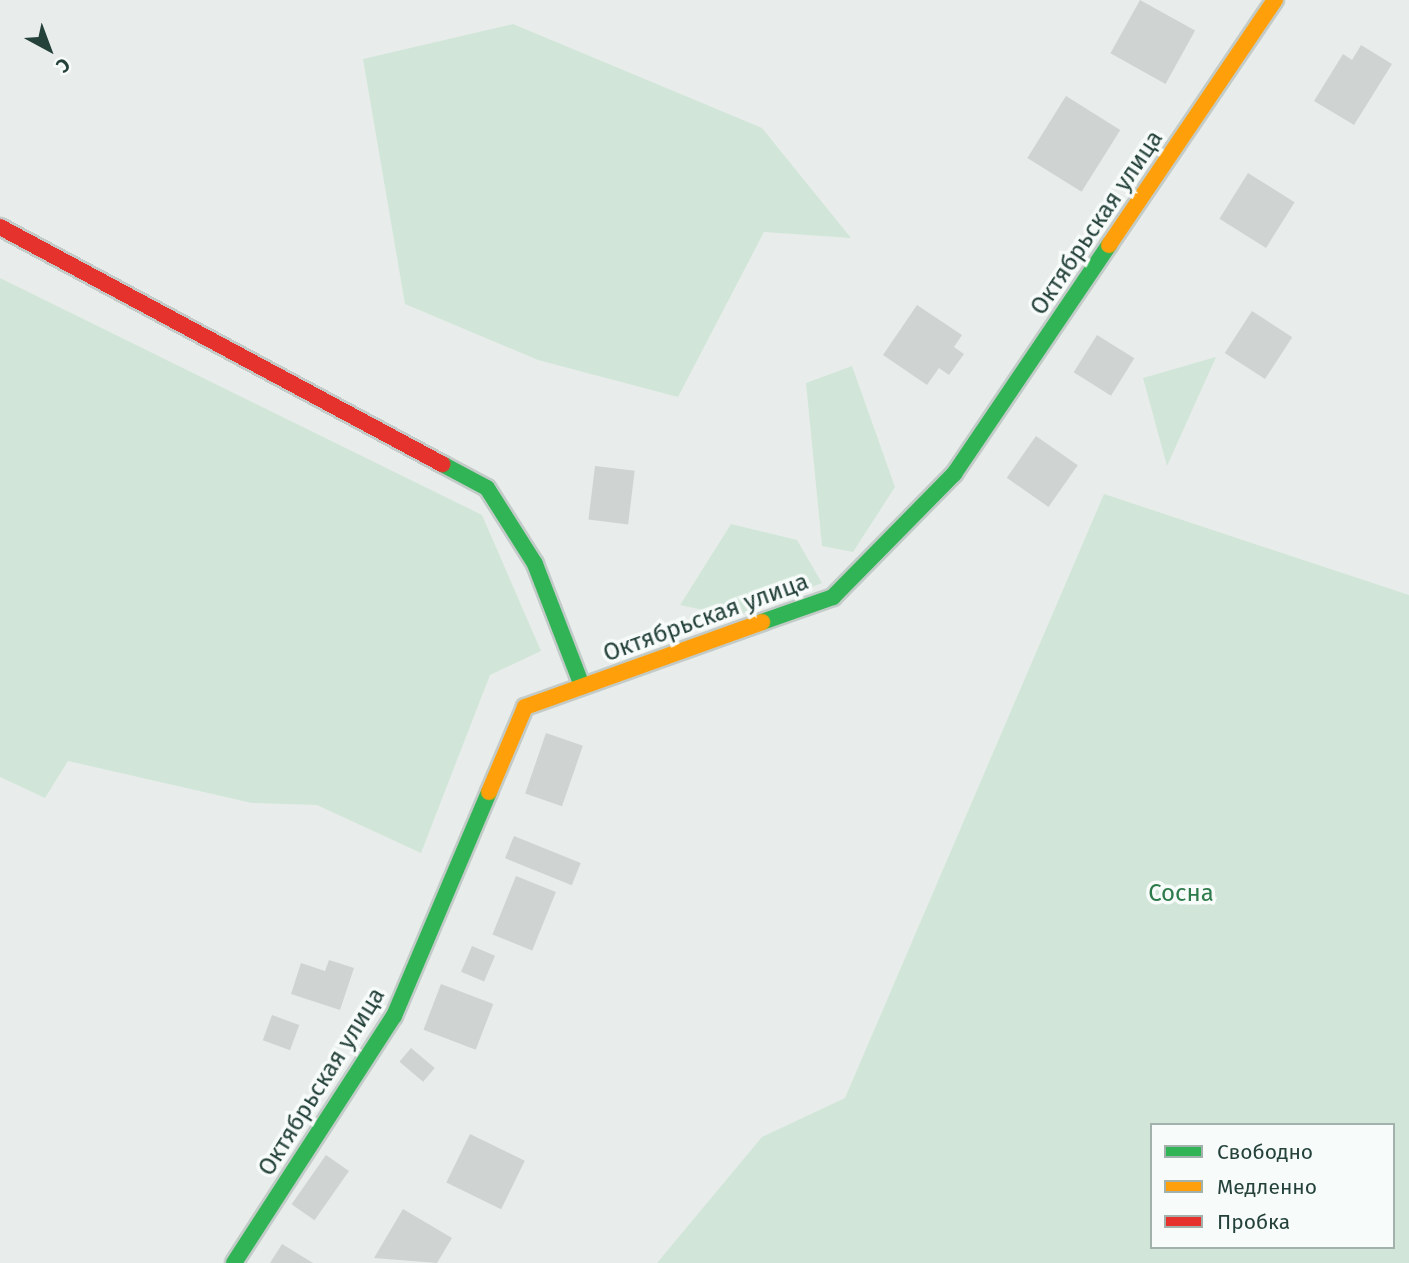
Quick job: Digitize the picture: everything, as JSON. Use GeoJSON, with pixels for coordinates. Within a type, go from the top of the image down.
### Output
{"type":"FeatureCollection","features":[{"type":"Feature","properties":{"kind":"street","name":"Октябрьская улица"},"geometry":{"type":"LineString","coordinates":[[234,1263],[394,1016],[525,707],[833,597],[954,474],[1275,0]]}},
{"type":"Feature","properties":{"kind":"street"},"geometry":{"type":"LineString","coordinates":[[0,227],[488,488],[534,564],[582,687]]}},
{"type":"Feature","properties":{"kind":"green space"},"geometry":{"type":"Polygon","coordinates":[[[513,24],[762,128],[851,238],[764,232],[678,397],[538,360],[405,304],[363,59],[513,24]]]}},
{"type":"Feature","properties":{"kind":"green space"},"geometry":{"type":"Polygon","coordinates":[[[0,278],[482,515],[541,651],[490,675],[421,853],[317,805],[252,803],[68,761],[45,798],[0,777],[0,278]]]}},
{"type":"Feature","properties":{"kind":"green space"},"geometry":{"type":"Polygon","coordinates":[[[1216,357],[1167,466],[1143,378],[1216,357]]]}},
{"type":"Feature","properties":{"kind":"green space"},"geometry":{"type":"Polygon","coordinates":[[[852,366],[895,487],[853,552],[822,546],[806,383],[852,366]]]}},
{"type":"Feature","properties":{"kind":"green space","name":"Сосна"},"geometry":{"type":"Polygon","coordinates":[[[1104,494],[1409,595],[1409,1263],[657,1263],[762,1137],[845,1098],[1104,494]]]}},
{"type":"Feature","properties":{"kind":"green space"},"geometry":{"type":"Polygon","coordinates":[[[731,524],[797,540],[822,583],[735,617],[680,605],[731,524]]]}},
{"type":"Feature","properties":{"kind":"building"},"geometry":{"type":"Polygon","coordinates":[[[1140,0],[1195,31],[1166,84],[1110,53],[1140,0]]]}},
{"type":"Feature","properties":{"kind":"building"},"geometry":{"type":"Polygon","coordinates":[[[1361,45],[1392,64],[1354,125],[1314,101],[1343,54],[1352,60],[1361,45]]]}},
{"type":"Feature","properties":{"kind":"building"},"geometry":{"type":"Polygon","coordinates":[[[1066,96],[1120,130],[1082,192],[1027,158],[1066,96]]]}},
{"type":"Feature","properties":{"kind":"building"},"geometry":{"type":"Polygon","coordinates":[[[1248,173],[1295,202],[1266,248],[1219,219],[1248,173]]]}},
{"type":"Feature","properties":{"kind":"building"},"geometry":{"type":"Polygon","coordinates":[[[917,305],[962,335],[954,347],[964,354],[949,375],[939,368],[927,385],[883,355],[917,305]]]}},
{"type":"Feature","properties":{"kind":"building"},"geometry":{"type":"Polygon","coordinates":[[[1252,311],[1292,337],[1265,379],[1225,353],[1252,311]]]}},
{"type":"Feature","properties":{"kind":"building"},"geometry":{"type":"Polygon","coordinates":[[[1097,335],[1134,358],[1111,396],[1074,372],[1097,335]]]}},
{"type":"Feature","properties":{"kind":"building"},"geometry":{"type":"Polygon","coordinates":[[[1036,436],[1078,465],[1049,507],[1007,478],[1036,436]]]}},
{"type":"Feature","properties":{"kind":"building"},"geometry":{"type":"Polygon","coordinates":[[[595,466],[635,471],[628,524],[588,520],[595,466]]]}},
{"type":"Feature","properties":{"kind":"building"},"geometry":{"type":"Polygon","coordinates":[[[546,733],[583,746],[562,806],[525,794],[546,733]]]}},
{"type":"Feature","properties":{"kind":"building"},"geometry":{"type":"Polygon","coordinates":[[[514,836],[581,863],[572,885],[505,858],[514,836]]]}},
{"type":"Feature","properties":{"kind":"building"},"geometry":{"type":"Polygon","coordinates":[[[516,876],[556,892],[532,951],[492,934],[516,876]]]}},
{"type":"Feature","properties":{"kind":"building"},"geometry":{"type":"Polygon","coordinates":[[[472,946],[495,956],[484,982],[461,972],[472,946]]]}},
{"type":"Feature","properties":{"kind":"building"},"geometry":{"type":"Polygon","coordinates":[[[329,960],[354,968],[340,1010],[291,994],[301,963],[325,971],[329,960]]]}},
{"type":"Feature","properties":{"kind":"building"},"geometry":{"type":"Polygon","coordinates":[[[441,984],[493,1004],[476,1050],[423,1030],[441,984]]]}},
{"type":"Feature","properties":{"kind":"building"},"geometry":{"type":"Polygon","coordinates":[[[272,1015],[299,1025],[290,1050],[263,1040],[272,1015]]]}},
{"type":"Feature","properties":{"kind":"building"},"geometry":{"type":"Polygon","coordinates":[[[411,1048],[435,1068],[423,1082],[399,1062],[411,1048]]]}},
{"type":"Feature","properties":{"kind":"building"},"geometry":{"type":"Polygon","coordinates":[[[470,1134],[525,1161],[501,1209],[446,1183],[470,1134]]]}},
{"type":"Feature","properties":{"kind":"building"},"geometry":{"type":"Polygon","coordinates":[[[326,1155],[349,1171],[315,1220],[292,1204],[326,1155]]]}},
{"type":"Feature","properties":{"kind":"building"},"geometry":{"type":"Polygon","coordinates":[[[403,1209],[452,1238],[437,1263],[374,1258],[403,1209]]]}},
{"type":"Feature","properties":{"kind":"building"},"geometry":{"type":"Polygon","coordinates":[[[282,1244],[313,1263],[270,1263],[282,1244]]]}},
{"type":"Feature","properties":{"kind":"traffic: fast"},"geometry":{"type":"LineString","coordinates":[[762,622],[833,597],[954,474],[1109,245]]}},
{"type":"Feature","properties":{"kind":"traffic: fast"},"geometry":{"type":"LineString","coordinates":[[442,464],[487,488],[535,564],[582,686]]}},
{"type":"Feature","properties":{"kind":"traffic: fast"},"geometry":{"type":"LineString","coordinates":[[234,1263],[394,1016],[489,792]]}},
{"type":"Feature","properties":{"kind":"traffic: slow"},"geometry":{"type":"LineString","coordinates":[[1109,245],[1275,0]]}},
{"type":"Feature","properties":{"kind":"traffic: slow"},"geometry":{"type":"LineString","coordinates":[[489,792],[525,707],[762,622]]}},
{"type":"Feature","properties":{"kind":"traffic: jam"},"geometry":{"type":"LineString","coordinates":[[0,227],[442,464]]}}]}
